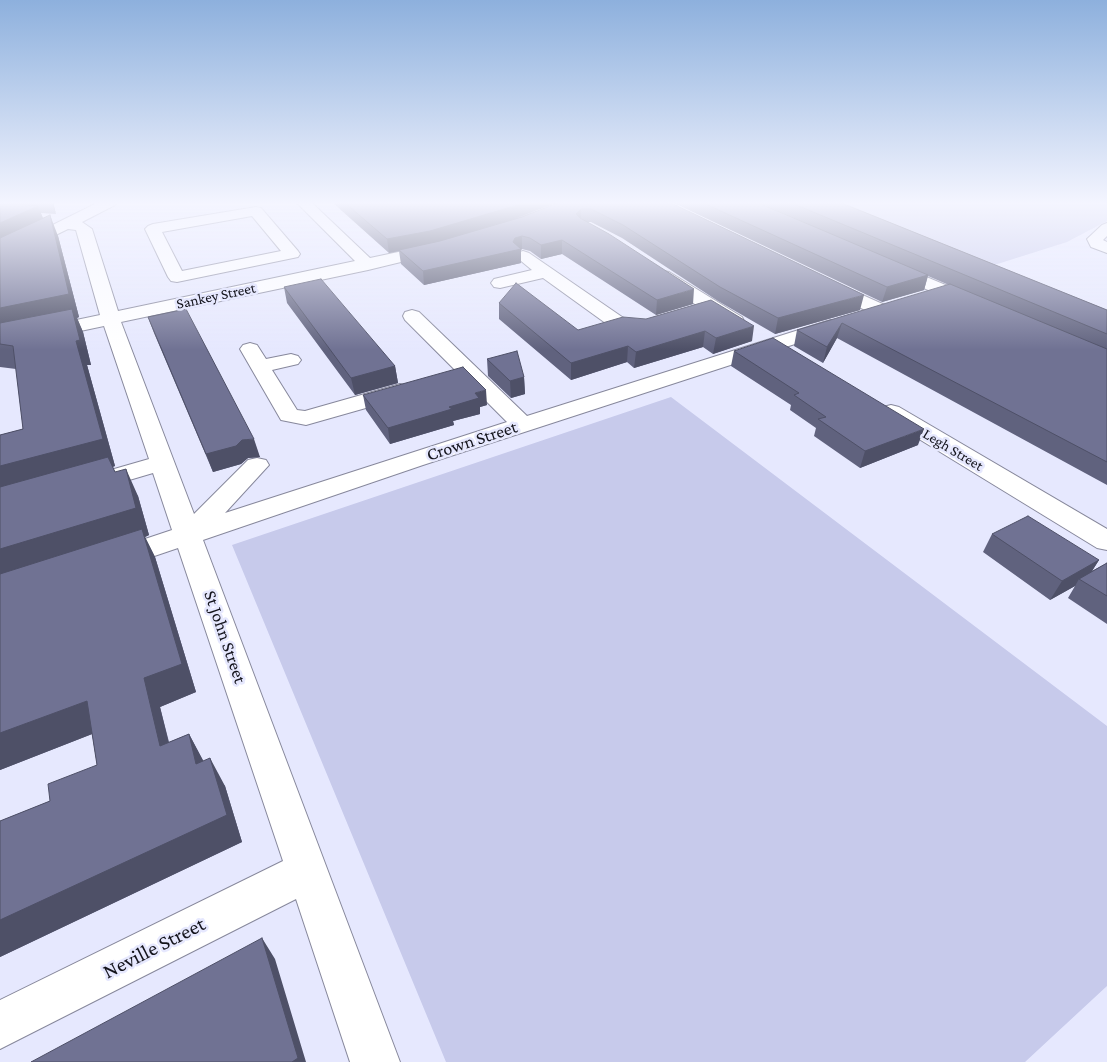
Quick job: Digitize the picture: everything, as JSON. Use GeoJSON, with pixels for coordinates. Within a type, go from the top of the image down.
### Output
{"type":"FeatureCollection","features":[{"type":"Feature","properties":{"kind":"street","name":"St John Street"},"geometry":{"type":"LineString","coordinates":[[89,252],[162,463],[375,1062]]}},
{"type":"Feature","properties":{"kind":"street"},"geometry":{"type":"LineString","coordinates":[[165,252],[177,277],[292,254],[290,252]]}},
{"type":"Feature","properties":{"kind":"street"},"geometry":{"type":"LineString","coordinates":[[355,252],[368,264]]}},
{"type":"Feature","properties":{"kind":"street","name":"Sankey Street"},"geometry":{"type":"LineString","coordinates":[[0,342],[425,252]]}},
{"type":"Feature","properties":{"kind":"street"},"geometry":{"type":"LineString","coordinates":[[523,256],[618,323],[627,327],[644,327],[711,307]]}},
{"type":"Feature","properties":{"kind":"street"},"geometry":{"type":"LineString","coordinates":[[874,260],[990,310]]}},
{"type":"Feature","properties":{"kind":"street"},"geometry":{"type":"LineString","coordinates":[[644,264],[711,307],[800,358]]}},
{"type":"Feature","properties":{"kind":"street"},"geometry":{"type":"LineString","coordinates":[[500,283],[546,272]]}},
{"type":"Feature","properties":{"kind":"street"},"geometry":{"type":"LineString","coordinates":[[819,280],[898,305]]}},
{"type":"Feature","properties":{"kind":"street","name":"Crown Street"},"geometry":{"type":"LineString","coordinates":[[93,566],[774,343],[945,291]]}},
{"type":"Feature","properties":{"kind":"street"},"geometry":{"type":"LineString","coordinates":[[412,316],[459,375],[522,425]]}},
{"type":"Feature","properties":{"kind":"street"},"geometry":{"type":"LineString","coordinates":[[291,360],[255,358],[289,414],[298,417],[306,418],[421,386]]}},
{"type":"Feature","properties":{"kind":"street","name":"Legh Street"},"geometry":{"type":"LineString","coordinates":[[877,404],[1107,541]]}},
{"type":"Feature","properties":{"kind":"street"},"geometry":{"type":"LineString","coordinates":[[72,488],[162,463]]}},
{"type":"Feature","properties":{"kind":"street"},"geometry":{"type":"LineString","coordinates":[[189,535],[257,465]]}},
{"type":"Feature","properties":{"kind":"street","name":"Neville Street"},"geometry":{"type":"LineString","coordinates":[[0,1025],[307,871]]}},
{"type":"Feature","properties":{"kind":"shaded area"},"geometry":{"type":"Polygon","coordinates":[[[949,252],[1037,252],[988,267],[949,252]]]}},
{"type":"Feature","properties":{"kind":"shaded area"},"geometry":{"type":"Polygon","coordinates":[[[671,397],[1107,726],[1107,986],[1025,1062],[446,1062],[232,545],[671,397]]]}},
{"type":"Feature","properties":{"kind":"building"},"geometry":{"type":"Polygon","coordinates":[[[0,252],[59,252],[69,294],[0,308],[0,252]]]}},
{"type":"Feature","properties":{"kind":"building"},"geometry":{"type":"Polygon","coordinates":[[[401,252],[510,252],[423,271],[401,252]]]}},
{"type":"Feature","properties":{"kind":"building"},"geometry":{"type":"Polygon","coordinates":[[[580,252],[636,252],[694,289],[657,300],[580,252]]]}},
{"type":"Feature","properties":{"kind":"building"},"geometry":{"type":"Polygon","coordinates":[[[665,252],[773,252],[864,295],[778,318],[720,287],[665,252]]]}},
{"type":"Feature","properties":{"kind":"building"},"geometry":{"type":"Polygon","coordinates":[[[809,252],[873,252],[928,275],[887,287],[809,252]]]}},
{"type":"Feature","properties":{"kind":"building"},"geometry":{"type":"Polygon","coordinates":[[[908,252],[962,252],[1107,310],[1107,334],[908,252]]]}},
{"type":"Feature","properties":{"kind":"building"},"geometry":{"type":"Polygon","coordinates":[[[321,279],[395,366],[351,378],[284,287],[321,279]]]}},
{"type":"Feature","properties":{"kind":"building"},"geometry":{"type":"Polygon","coordinates":[[[516,283],[578,330],[623,317],[646,319],[711,300],[754,326],[716,338],[705,331],[636,352],[628,346],[571,363],[499,303],[516,283]]]}},
{"type":"Feature","properties":{"kind":"building"},"geometry":{"type":"Polygon","coordinates":[[[950,284],[1107,349],[1107,462],[842,323],[827,347],[797,330],[950,284]]]}},
{"type":"Feature","properties":{"kind":"building"},"geometry":{"type":"Polygon","coordinates":[[[72,309],[80,340],[76,341],[103,439],[0,466],[0,435],[23,429],[13,346],[0,344],[0,323],[72,309]]]}},
{"type":"Feature","properties":{"kind":"building"},"geometry":{"type":"Polygon","coordinates":[[[186,309],[254,439],[242,440],[236,446],[206,454],[148,317],[186,309]]]}},
{"type":"Feature","properties":{"kind":"building"},"geometry":{"type":"Polygon","coordinates":[[[773,338],[924,429],[865,451],[818,419],[826,417],[794,395],[799,393],[734,351],[773,338]]]}},
{"type":"Feature","properties":{"kind":"building"},"geometry":{"type":"Polygon","coordinates":[[[517,351],[524,377],[510,381],[487,359],[517,351]]]}},
{"type":"Feature","properties":{"kind":"building"},"geometry":{"type":"Polygon","coordinates":[[[463,367],[486,390],[475,393],[479,398],[449,407],[452,409],[388,428],[363,395],[463,367]]]}},
{"type":"Feature","properties":{"kind":"building"},"geometry":{"type":"Polygon","coordinates":[[[108,457],[115,472],[126,469],[136,508],[0,549],[0,487],[108,457]]]}},
{"type":"Feature","properties":{"kind":"building"},"geometry":{"type":"Polygon","coordinates":[[[1028,516],[1099,560],[1062,581],[992,534],[1028,516]]]}},
{"type":"Feature","properties":{"kind":"building"},"geometry":{"type":"Polygon","coordinates":[[[142,529],[182,664],[144,678],[160,746],[189,734],[196,764],[210,758],[227,815],[0,920],[0,821],[50,801],[48,784],[97,765],[87,701],[0,733],[0,574],[142,529]]]}},
{"type":"Feature","properties":{"kind":"building"},"geometry":{"type":"Polygon","coordinates":[[[1107,563],[1107,596],[1079,579],[1107,563]]]}},
{"type":"Feature","properties":{"kind":"building"},"geometry":{"type":"Polygon","coordinates":[[[262,938],[298,1058],[292,1062],[31,1062],[262,938]]]}}]}
